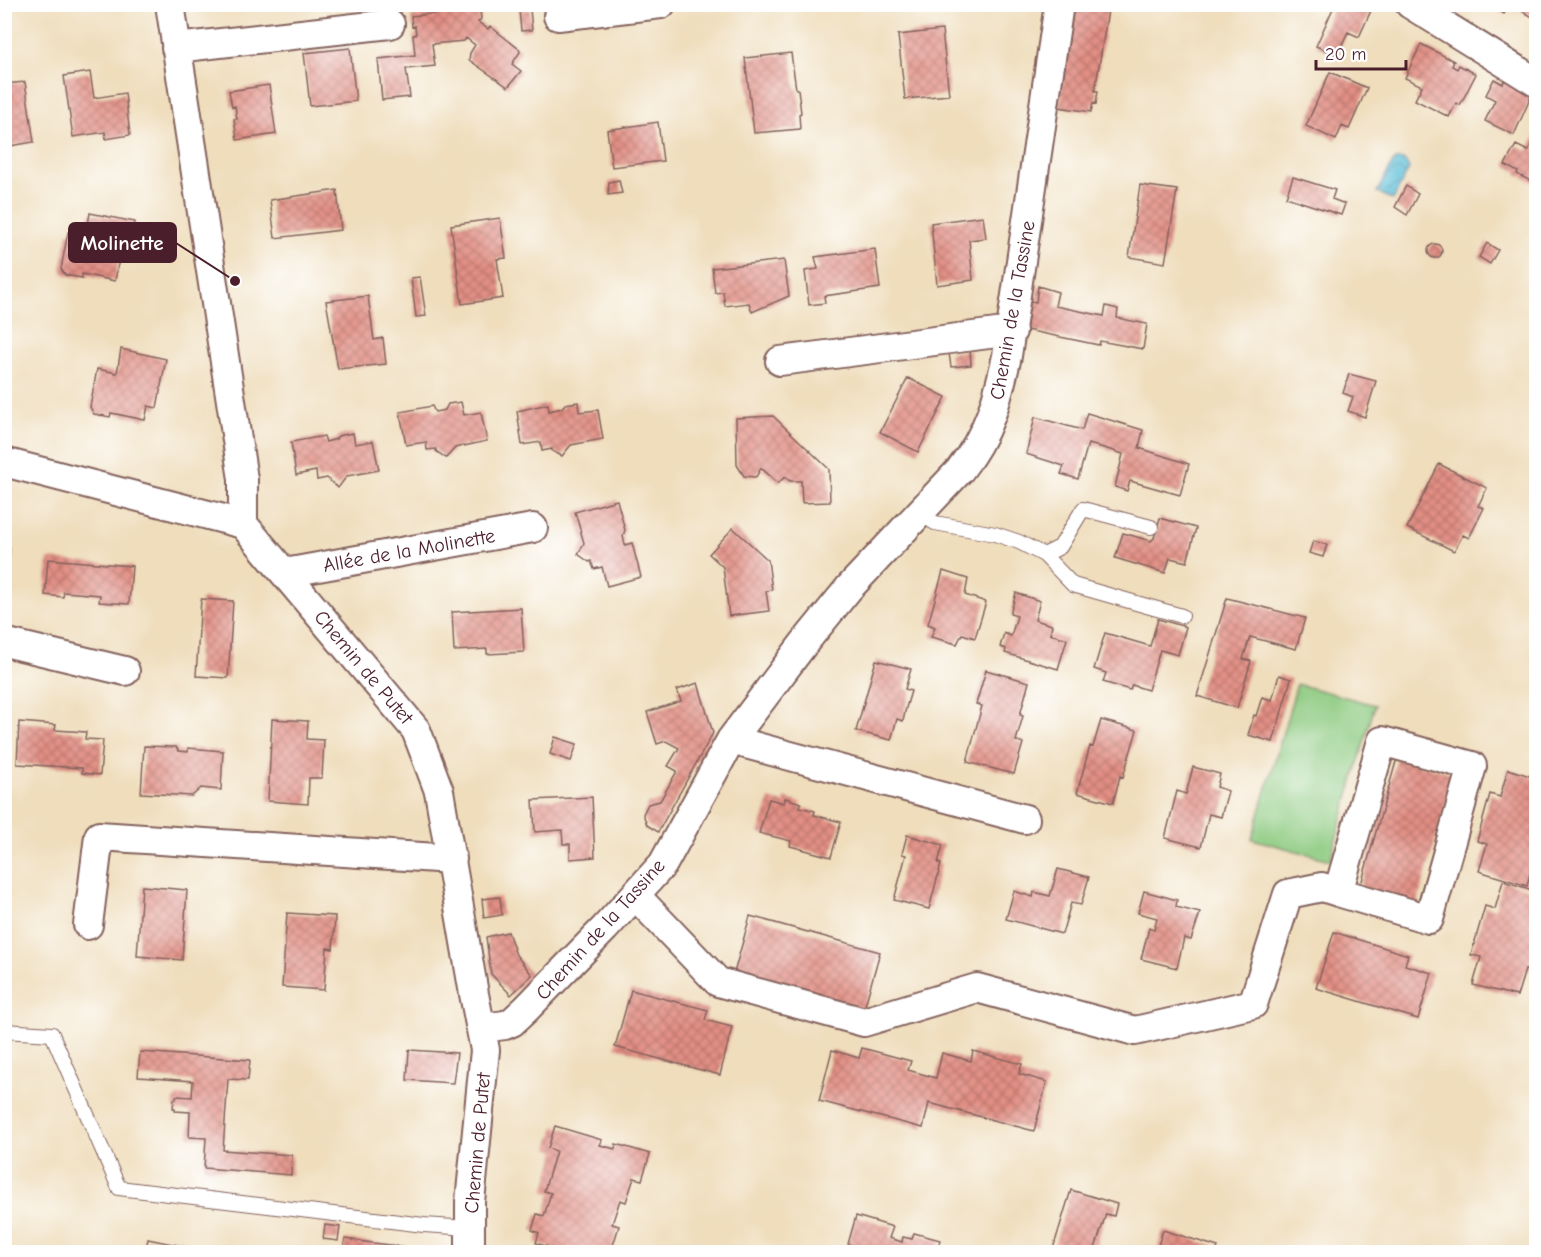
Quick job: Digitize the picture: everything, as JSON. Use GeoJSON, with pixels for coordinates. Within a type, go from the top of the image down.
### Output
{"type":"FeatureCollection","features":[{"type":"Feature","properties":{"kind":"street"},"geometry":{"type":"LineString","coordinates":[[4,462],[243,524],[243,479],[170,4]]}},
{"type":"Feature","properties":{"kind":"street"},"geometry":{"type":"LineString","coordinates":[[558,16],[661,4]]}},
{"type":"Feature","properties":{"kind":"street","name":"Chemin de la Tassine"},"geometry":{"type":"LineString","coordinates":[[482,1028],[512,1022],[589,945],[663,864],[731,740],[805,642],[849,588],[972,455],[993,412],[1012,331],[1059,4]]}},
{"type":"Feature","properties":{"kind":"street"},"geometry":{"type":"LineString","coordinates":[[1410,4],[1536,82]]}},
{"type":"Feature","properties":{"kind":"street"},"geometry":{"type":"LineString","coordinates":[[176,48],[390,24]]}},
{"type":"Feature","properties":{"kind":"street"},"geometry":{"type":"LineString","coordinates":[[780,361],[1012,331]]}},
{"type":"Feature","properties":{"kind":"street","name":"Chemin de Putet"},"geometry":{"type":"LineString","coordinates":[[243,524],[416,730],[440,791],[485,1050],[470,1202],[469,1240]]}},
{"type":"Feature","properties":{"kind":"street","name":"Allée de la Molinette"},"geometry":{"type":"LineString","coordinates":[[285,573],[533,528]]}},
{"type":"Feature","properties":{"kind":"street"},"geometry":{"type":"LineString","coordinates":[[4,642],[125,671]]}},
{"type":"Feature","properties":{"kind":"street"},"geometry":{"type":"LineString","coordinates":[[731,740],[1025,819]]}},
{"type":"Feature","properties":{"kind":"street"},"geometry":{"type":"LineString","coordinates":[[635,895],[718,982],[864,1022],[977,988],[1135,1031],[1253,1004],[1288,894],[1322,887],[1338,892],[1429,918],[1472,766],[1382,741],[1338,892]]}},
{"type":"Feature","properties":{"kind":"street"},"geometry":{"type":"LineString","coordinates":[[88,925],[99,836],[452,859]]}},
{"type":"Feature","properties":{"kind":"lane"},"geometry":{"type":"LineString","coordinates":[[1044,555],[1060,547],[1083,509],[1151,527]]}},
{"type":"Feature","properties":{"kind":"lane"},"geometry":{"type":"LineString","coordinates":[[919,513],[935,523],[995,534],[1019,543],[1044,555],[1073,585],[1182,616]]}},
{"type":"Feature","properties":{"kind":"lane"},"geometry":{"type":"LineString","coordinates":[[4,1031],[52,1034],[119,1188],[424,1225],[469,1240]]}},
{"type":"Feature","properties":{"kind":"green space"},"geometry":{"type":"Polygon","coordinates":[[[1297,684],[1375,705],[1330,860],[1252,839],[1297,684]]]}},
{"type":"Feature","properties":{"kind":"water"},"geometry":{"type":"Polygon","coordinates":[[[1396,160],[1403,160],[1409,168],[1393,200],[1377,192],[1396,160]]]}},
{"type":"Feature","properties":{"kind":"building"},"geometry":{"type":"Polygon","coordinates":[[[1074,4],[1109,4],[1095,91],[1098,91],[1096,104],[1093,103],[1091,112],[1059,107],[1074,4]]]}},
{"type":"Feature","properties":{"kind":"building"},"geometry":{"type":"Polygon","coordinates":[[[1335,4],[1374,4],[1359,37],[1348,32],[1337,55],[1316,46],[1335,4]]]}},
{"type":"Feature","properties":{"kind":"building"},"geometry":{"type":"Polygon","coordinates":[[[1489,4],[1510,4],[1504,14],[1489,4]]]}},
{"type":"Feature","properties":{"kind":"building"},"geometry":{"type":"Polygon","coordinates":[[[1526,4],[1536,4],[1536,19],[1522,11],[1526,4]]]}},
{"type":"Feature","properties":{"kind":"building"},"geometry":{"type":"Polygon","coordinates":[[[480,9],[481,19],[478,22],[488,29],[490,26],[519,49],[520,52],[512,64],[521,71],[508,87],[469,60],[475,45],[466,38],[464,41],[432,44],[435,66],[406,69],[410,97],[382,100],[378,59],[415,55],[413,35],[416,35],[415,26],[412,27],[411,16],[480,9]]]}},
{"type":"Feature","properties":{"kind":"building"},"geometry":{"type":"Polygon","coordinates":[[[530,9],[532,30],[521,31],[519,10],[530,9]]]}},
{"type":"Feature","properties":{"kind":"building"},"geometry":{"type":"Polygon","coordinates":[[[942,30],[949,95],[905,99],[898,35],[942,30]]]}},
{"type":"Feature","properties":{"kind":"building"},"geometry":{"type":"Polygon","coordinates":[[[1421,44],[1454,61],[1452,66],[1457,69],[1459,65],[1476,74],[1460,105],[1456,103],[1449,117],[1415,100],[1422,86],[1405,78],[1421,44]]]}},
{"type":"Feature","properties":{"kind":"building"},"geometry":{"type":"Polygon","coordinates":[[[350,48],[356,101],[310,106],[304,53],[350,48]]]}},
{"type":"Feature","properties":{"kind":"building"},"geometry":{"type":"Polygon","coordinates":[[[791,53],[801,113],[799,114],[800,129],[754,133],[745,58],[791,53]]]}},
{"type":"Feature","properties":{"kind":"building"},"geometry":{"type":"Polygon","coordinates":[[[90,72],[94,98],[125,93],[130,135],[106,139],[105,132],[73,137],[64,76],[90,72]]]}},
{"type":"Feature","properties":{"kind":"building"},"geometry":{"type":"Polygon","coordinates":[[[1330,72],[1367,88],[1349,129],[1342,126],[1336,140],[1306,126],[1330,72]]]}},
{"type":"Feature","properties":{"kind":"building"},"geometry":{"type":"Polygon","coordinates":[[[1494,79],[1503,84],[1504,80],[1533,92],[1514,135],[1485,121],[1495,100],[1486,95],[1494,79]]]}},
{"type":"Feature","properties":{"kind":"building"},"geometry":{"type":"Polygon","coordinates":[[[25,82],[34,142],[4,147],[4,84],[25,82]]]}},
{"type":"Feature","properties":{"kind":"building"},"geometry":{"type":"Polygon","coordinates":[[[269,85],[276,134],[237,140],[235,106],[232,107],[229,91],[269,85]]]}},
{"type":"Feature","properties":{"kind":"building"},"geometry":{"type":"Polygon","coordinates":[[[658,122],[663,161],[612,167],[607,130],[658,122]]]}},
{"type":"Feature","properties":{"kind":"building"},"geometry":{"type":"Polygon","coordinates":[[[1536,134],[1536,184],[1505,165],[1516,145],[1528,151],[1536,134]]]}},
{"type":"Feature","properties":{"kind":"building"},"geometry":{"type":"Polygon","coordinates":[[[1293,177],[1335,190],[1332,199],[1345,204],[1341,215],[1286,197],[1293,177]]]}},
{"type":"Feature","properties":{"kind":"building"},"geometry":{"type":"Polygon","coordinates":[[[619,180],[622,193],[608,195],[609,182],[619,180]]]}},
{"type":"Feature","properties":{"kind":"building"},"geometry":{"type":"Polygon","coordinates":[[[1140,185],[1177,190],[1165,263],[1129,257],[1140,185]]]}},
{"type":"Feature","properties":{"kind":"building"},"geometry":{"type":"Polygon","coordinates":[[[1406,186],[1418,194],[1407,215],[1395,207],[1406,186]]]}},
{"type":"Feature","properties":{"kind":"building"},"geometry":{"type":"Polygon","coordinates":[[[337,190],[341,230],[275,238],[270,200],[337,190]]]}},
{"type":"Feature","properties":{"kind":"building"},"geometry":{"type":"Polygon","coordinates":[[[90,213],[135,222],[127,261],[119,259],[115,281],[82,274],[82,278],[65,275],[61,269],[68,232],[86,235],[90,213]]]}},
{"type":"Feature","properties":{"kind":"building"},"geometry":{"type":"Polygon","coordinates":[[[983,216],[986,238],[969,240],[973,280],[937,285],[931,223],[983,216]]]}},
{"type":"Feature","properties":{"kind":"building"},"geometry":{"type":"Polygon","coordinates":[[[500,218],[506,258],[497,259],[503,298],[462,304],[451,225],[500,218]]]}},
{"type":"Feature","properties":{"kind":"building"},"geometry":{"type":"Polygon","coordinates":[[[1487,243],[1498,250],[1490,264],[1479,257],[1487,243]]]}},
{"type":"Feature","properties":{"kind":"building"},"geometry":{"type":"Polygon","coordinates":[[[1435,244],[1440,246],[1442,251],[1440,256],[1435,258],[1430,256],[1428,251],[1430,246],[1435,244]]]}},
{"type":"Feature","properties":{"kind":"building"},"geometry":{"type":"Polygon","coordinates":[[[875,249],[880,288],[824,296],[825,303],[809,305],[805,271],[818,269],[815,257],[875,249]]]}},
{"type":"Feature","properties":{"kind":"building"},"geometry":{"type":"Polygon","coordinates":[[[784,260],[789,296],[752,312],[749,303],[725,306],[723,292],[715,293],[712,268],[784,260]]]}},
{"type":"Feature","properties":{"kind":"building"},"geometry":{"type":"Polygon","coordinates":[[[420,277],[426,316],[416,317],[411,278],[420,277]]]}},
{"type":"Feature","properties":{"kind":"building"},"geometry":{"type":"Polygon","coordinates":[[[1038,286],[1058,292],[1055,306],[1104,316],[1106,306],[1118,309],[1117,318],[1147,324],[1143,349],[1100,341],[1099,345],[1026,330],[1030,301],[1036,302],[1038,286]]]}},
{"type":"Feature","properties":{"kind":"building"},"geometry":{"type":"Polygon","coordinates":[[[368,296],[374,340],[383,338],[386,364],[338,369],[326,301],[368,296]]]}},
{"type":"Feature","properties":{"kind":"building"},"geometry":{"type":"Polygon","coordinates":[[[121,349],[166,359],[157,408],[148,406],[145,420],[111,413],[110,417],[94,414],[90,407],[97,369],[117,373],[121,349]]]}},
{"type":"Feature","properties":{"kind":"building"},"geometry":{"type":"Polygon","coordinates":[[[970,350],[971,365],[951,367],[949,353],[970,350]]]}},
{"type":"Feature","properties":{"kind":"building"},"geometry":{"type":"Polygon","coordinates":[[[1349,374],[1376,381],[1365,417],[1348,411],[1353,397],[1343,393],[1349,374]]]}},
{"type":"Feature","properties":{"kind":"building"},"geometry":{"type":"Polygon","coordinates":[[[908,378],[946,397],[918,452],[880,432],[908,378]]]}},
{"type":"Feature","properties":{"kind":"building"},"geometry":{"type":"Polygon","coordinates":[[[461,402],[464,415],[481,412],[487,441],[455,448],[446,458],[436,449],[427,450],[426,442],[406,445],[400,412],[432,406],[435,412],[445,410],[448,404],[461,402]]]}},
{"type":"Feature","properties":{"kind":"building"},"geometry":{"type":"Polygon","coordinates":[[[578,402],[579,412],[598,410],[603,439],[571,445],[562,456],[552,449],[542,451],[541,442],[522,445],[517,411],[548,404],[549,411],[562,408],[565,404],[578,402]]]}},
{"type":"Feature","properties":{"kind":"building"},"geometry":{"type":"Polygon","coordinates":[[[1087,413],[1143,430],[1139,448],[1189,464],[1180,495],[1130,481],[1127,491],[1115,487],[1123,454],[1104,448],[1088,444],[1078,479],[1061,474],[1064,466],[1026,454],[1035,417],[1082,430],[1087,413]]]}},
{"type":"Feature","properties":{"kind":"building"},"geometry":{"type":"Polygon","coordinates":[[[773,416],[829,469],[830,502],[802,503],[801,481],[790,481],[785,477],[778,483],[761,468],[756,477],[744,476],[737,465],[736,418],[773,416]]]}},
{"type":"Feature","properties":{"kind":"building"},"geometry":{"type":"Polygon","coordinates":[[[353,433],[355,444],[373,441],[379,470],[347,476],[338,488],[327,478],[317,480],[316,471],[296,475],[291,442],[324,436],[326,442],[338,436],[353,433]]]}},
{"type":"Feature","properties":{"kind":"building"},"geometry":{"type":"Polygon","coordinates":[[[1439,464],[1487,488],[1478,506],[1484,508],[1469,538],[1463,535],[1454,551],[1407,528],[1439,464]]]}},
{"type":"Feature","properties":{"kind":"building"},"geometry":{"type":"Polygon","coordinates":[[[617,500],[625,530],[623,536],[625,545],[632,543],[641,577],[607,586],[602,567],[594,569],[591,561],[589,562],[578,554],[584,543],[575,512],[617,500]]]}},
{"type":"Feature","properties":{"kind":"building"},"geometry":{"type":"Polygon","coordinates":[[[1160,518],[1196,528],[1187,562],[1170,558],[1165,573],[1115,558],[1123,533],[1151,541],[1160,518]]]}},
{"type":"Feature","properties":{"kind":"building"},"geometry":{"type":"Polygon","coordinates":[[[733,528],[768,560],[772,590],[766,591],[769,611],[729,616],[723,567],[709,554],[733,528]]]}},
{"type":"Feature","properties":{"kind":"building"},"geometry":{"type":"Polygon","coordinates":[[[1313,541],[1327,545],[1323,557],[1309,553],[1313,541]]]}},
{"type":"Feature","properties":{"kind":"building"},"geometry":{"type":"Polygon","coordinates":[[[4,548],[10,548],[8,580],[4,580],[4,548]]]}},
{"type":"Feature","properties":{"kind":"building"},"geometry":{"type":"Polygon","coordinates":[[[48,559],[132,566],[129,604],[99,602],[100,595],[64,592],[63,597],[45,595],[48,559]]]}},
{"type":"Feature","properties":{"kind":"building"},"geometry":{"type":"Polygon","coordinates":[[[943,571],[968,579],[965,595],[986,602],[975,638],[962,634],[957,644],[931,637],[935,627],[928,624],[943,571]]]}},
{"type":"Feature","properties":{"kind":"building"},"geometry":{"type":"Polygon","coordinates":[[[1016,593],[1040,601],[1035,620],[1052,625],[1050,634],[1067,639],[1058,669],[1005,653],[1006,649],[1000,647],[1004,633],[1011,636],[1017,616],[1010,614],[1016,593]]]}},
{"type":"Feature","properties":{"kind":"building"},"geometry":{"type":"Polygon","coordinates":[[[1227,598],[1305,618],[1296,649],[1250,637],[1243,659],[1251,661],[1237,708],[1197,696],[1227,598]]]}},
{"type":"Feature","properties":{"kind":"building"},"geometry":{"type":"Polygon","coordinates":[[[201,599],[233,601],[228,678],[196,676],[201,599]]]}},
{"type":"Feature","properties":{"kind":"building"},"geometry":{"type":"Polygon","coordinates":[[[521,608],[524,652],[487,654],[487,649],[454,651],[452,612],[521,608]]]}},
{"type":"Feature","properties":{"kind":"building"},"geometry":{"type":"Polygon","coordinates":[[[1158,619],[1186,627],[1178,655],[1160,650],[1148,690],[1132,685],[1130,690],[1103,682],[1106,673],[1094,669],[1105,633],[1150,646],[1158,619]]]}},
{"type":"Feature","properties":{"kind":"building"},"geometry":{"type":"Polygon","coordinates":[[[876,660],[911,669],[905,689],[911,691],[903,721],[897,719],[891,740],[856,731],[876,660]]]}},
{"type":"Feature","properties":{"kind":"building"},"geometry":{"type":"Polygon","coordinates":[[[986,670],[1029,682],[1016,741],[1023,743],[1014,774],[967,762],[982,706],[976,704],[986,670]]]}},
{"type":"Feature","properties":{"kind":"building"},"geometry":{"type":"Polygon","coordinates":[[[1279,675],[1291,679],[1273,742],[1248,735],[1262,697],[1272,700],[1279,675]]]}},
{"type":"Feature","properties":{"kind":"building"},"geometry":{"type":"Polygon","coordinates":[[[698,683],[713,733],[658,832],[647,825],[643,814],[648,804],[660,801],[677,771],[668,766],[679,748],[666,741],[657,744],[647,712],[681,701],[677,690],[698,683]]]}},
{"type":"Feature","properties":{"kind":"building"},"geometry":{"type":"Polygon","coordinates":[[[272,719],[308,721],[307,739],[324,740],[322,778],[309,778],[308,804],[268,801],[272,719]]]}},
{"type":"Feature","properties":{"kind":"building"},"geometry":{"type":"Polygon","coordinates":[[[1101,720],[1137,730],[1113,803],[1077,793],[1090,746],[1093,747],[1101,720]]]}},
{"type":"Feature","properties":{"kind":"building"},"geometry":{"type":"Polygon","coordinates":[[[19,722],[56,725],[55,730],[86,732],[85,739],[103,740],[100,775],[82,773],[82,768],[17,764],[19,722]]]}},
{"type":"Feature","properties":{"kind":"building"},"geometry":{"type":"Polygon","coordinates":[[[555,737],[577,744],[571,761],[550,754],[555,737]]]}},
{"type":"Feature","properties":{"kind":"building"},"geometry":{"type":"Polygon","coordinates":[[[144,746],[176,747],[179,751],[188,752],[188,748],[223,751],[221,790],[201,788],[192,796],[141,793],[144,746]]]}},
{"type":"Feature","properties":{"kind":"building"},"geometry":{"type":"Polygon","coordinates":[[[1397,758],[1455,774],[1417,905],[1360,888],[1397,758]]]}},
{"type":"Feature","properties":{"kind":"building"},"geometry":{"type":"Polygon","coordinates":[[[1193,767],[1220,774],[1217,787],[1228,791],[1221,817],[1209,814],[1201,847],[1165,838],[1177,791],[1186,794],[1193,767]]]}},
{"type":"Feature","properties":{"kind":"building"},"geometry":{"type":"Polygon","coordinates":[[[1508,769],[1536,778],[1536,850],[1527,886],[1479,871],[1487,844],[1477,841],[1490,794],[1500,797],[1508,769]]]}},
{"type":"Feature","properties":{"kind":"building"},"geometry":{"type":"Polygon","coordinates":[[[592,797],[595,857],[570,859],[570,844],[563,844],[562,830],[535,832],[533,800],[592,797]]]}},
{"type":"Feature","properties":{"kind":"building"},"geometry":{"type":"Polygon","coordinates":[[[785,798],[801,803],[800,807],[815,811],[814,815],[841,822],[831,857],[790,846],[791,841],[759,833],[769,799],[784,803],[785,798]]]}},
{"type":"Feature","properties":{"kind":"building"},"geometry":{"type":"Polygon","coordinates":[[[907,835],[943,845],[938,863],[941,864],[929,909],[894,900],[906,855],[902,854],[907,835]]]}},
{"type":"Feature","properties":{"kind":"building"},"geometry":{"type":"Polygon","coordinates":[[[1058,869],[1089,877],[1081,905],[1071,903],[1062,934],[1006,919],[1014,891],[1033,897],[1034,892],[1050,896],[1058,869]]]}},
{"type":"Feature","properties":{"kind":"building"},"geometry":{"type":"Polygon","coordinates":[[[1503,881],[1536,891],[1536,945],[1529,971],[1525,970],[1517,996],[1473,985],[1481,957],[1471,955],[1485,906],[1495,909],[1503,881]]]}},
{"type":"Feature","properties":{"kind":"building"},"geometry":{"type":"Polygon","coordinates":[[[142,886],[187,890],[182,960],[137,956],[142,886]]]}},
{"type":"Feature","properties":{"kind":"building"},"geometry":{"type":"Polygon","coordinates":[[[1144,891],[1177,900],[1176,907],[1200,913],[1191,940],[1184,938],[1177,968],[1141,959],[1149,928],[1154,930],[1157,918],[1138,913],[1144,891]]]}},
{"type":"Feature","properties":{"kind":"building"},"geometry":{"type":"Polygon","coordinates":[[[500,897],[502,915],[484,918],[482,899],[500,897]]]}},
{"type":"Feature","properties":{"kind":"building"},"geometry":{"type":"Polygon","coordinates":[[[287,913],[335,916],[333,949],[327,948],[324,990],[282,987],[287,913]]]}},
{"type":"Feature","properties":{"kind":"building"},"geometry":{"type":"Polygon","coordinates":[[[750,916],[880,952],[864,1009],[734,973],[750,916]]]}},
{"type":"Feature","properties":{"kind":"building"},"geometry":{"type":"Polygon","coordinates":[[[508,932],[516,955],[532,975],[511,995],[491,974],[486,937],[508,932]]]}},
{"type":"Feature","properties":{"kind":"building"},"geometry":{"type":"Polygon","coordinates":[[[1334,932],[1408,955],[1405,965],[1432,973],[1418,1019],[1316,988],[1334,932]]]}},
{"type":"Feature","properties":{"kind":"building"},"geometry":{"type":"Polygon","coordinates":[[[631,990],[708,1010],[705,1020],[732,1027],[720,1075],[615,1047],[631,990]]]}},
{"type":"Feature","properties":{"kind":"building"},"geometry":{"type":"Polygon","coordinates":[[[862,1048],[911,1061],[908,1070],[936,1078],[942,1053],[971,1061],[973,1051],[1022,1064],[1019,1074],[1047,1082],[1034,1131],[929,1103],[923,1128],[819,1101],[832,1050],[859,1058],[862,1048]]]}},
{"type":"Feature","properties":{"kind":"building"},"geometry":{"type":"Polygon","coordinates":[[[409,1050],[457,1053],[453,1083],[407,1080],[409,1050]]]}},
{"type":"Feature","properties":{"kind":"building"},"geometry":{"type":"Polygon","coordinates":[[[140,1052],[250,1060],[248,1080],[228,1079],[223,1150],[292,1155],[291,1175],[204,1168],[206,1138],[189,1137],[190,1112],[175,1111],[173,1108],[176,1096],[192,1097],[193,1081],[138,1077],[140,1052]]]}},
{"type":"Feature","properties":{"kind":"building"},"geometry":{"type":"Polygon","coordinates":[[[555,1126],[602,1140],[600,1145],[615,1149],[616,1144],[650,1154],[642,1180],[634,1178],[626,1202],[620,1200],[612,1224],[619,1226],[611,1252],[561,1252],[536,1243],[539,1233],[532,1230],[537,1214],[544,1216],[551,1193],[544,1191],[556,1151],[548,1148],[555,1126]]]}},
{"type":"Feature","properties":{"kind":"building"},"geometry":{"type":"Polygon","coordinates":[[[1071,1190],[1117,1204],[1114,1216],[1106,1214],[1094,1252],[1052,1252],[1071,1190]]]}},
{"type":"Feature","properties":{"kind":"building"},"geometry":{"type":"Polygon","coordinates":[[[856,1216],[893,1227],[889,1238],[902,1242],[903,1237],[912,1239],[914,1233],[940,1240],[937,1252],[854,1252],[856,1246],[848,1244],[856,1216]]]}},
{"type":"Feature","properties":{"kind":"building"},"geometry":{"type":"Polygon","coordinates":[[[325,1225],[340,1227],[338,1241],[323,1239],[325,1225]]]}},
{"type":"Feature","properties":{"kind":"building"},"geometry":{"type":"Polygon","coordinates":[[[1163,1230],[1218,1247],[1216,1252],[1154,1252],[1163,1230]]]}},
{"type":"Feature","properties":{"kind":"building"},"geometry":{"type":"Polygon","coordinates":[[[148,1239],[207,1251],[207,1252],[145,1252],[148,1239]]]}},
{"type":"Feature","properties":{"kind":"building"},"geometry":{"type":"Polygon","coordinates":[[[345,1239],[426,1249],[426,1252],[343,1252],[345,1239]]]}},
{"type":"Feature","properties":{"kind":"place","name":"Molinette"},"geometry":{"type":"Point","coordinates":[235,281]}}]}
